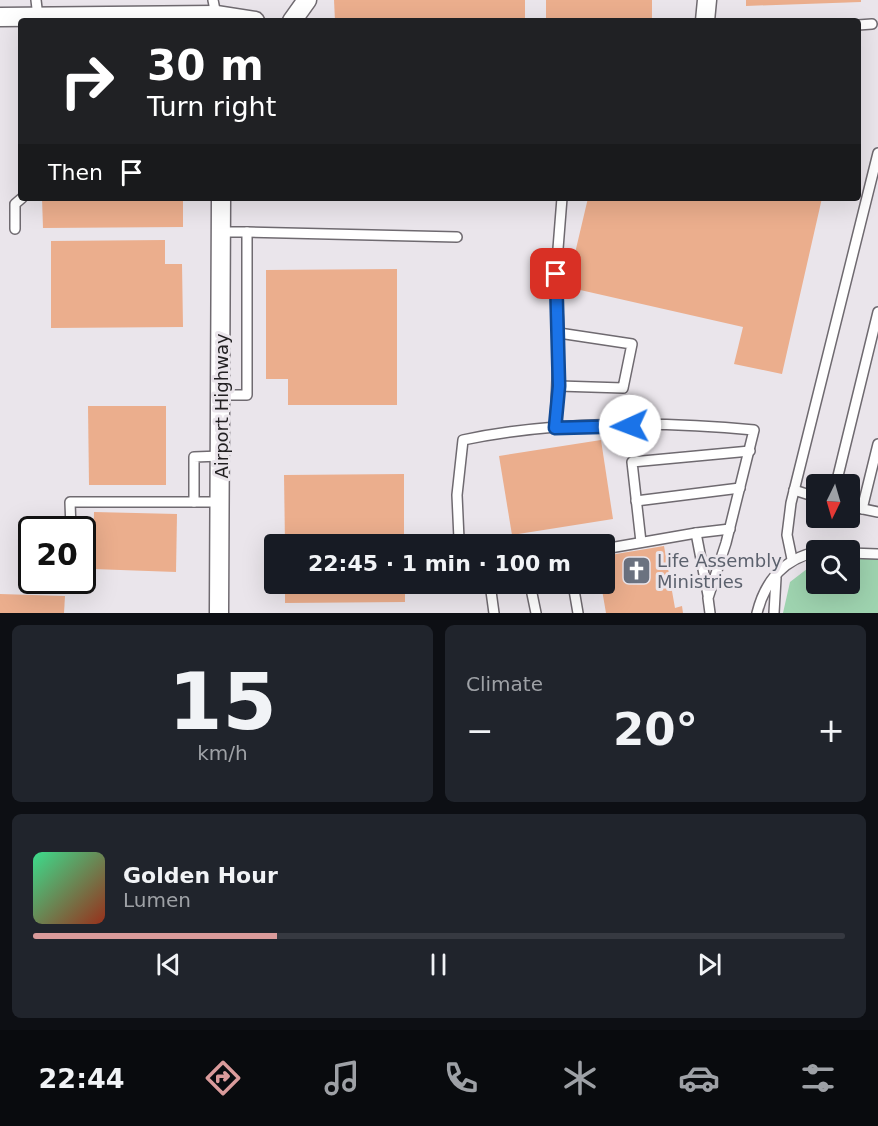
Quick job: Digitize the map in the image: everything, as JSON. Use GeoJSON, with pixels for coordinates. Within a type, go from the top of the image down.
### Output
{"type":"FeatureCollection","features":[{"type":"Feature","properties":{"kind":"street"},"geometry":{"type":"LineString","coordinates":[[294,18],[307,0]]}},
{"type":"Feature","properties":{"kind":"street"},"geometry":{"type":"LineString","coordinates":[[705,18],[707,0]]}},
{"type":"Feature","properties":{"kind":"street"},"geometry":{"type":"LineString","coordinates":[[0,17],[37,8],[214,8],[246,18]]}},
{"type":"Feature","properties":{"kind":"street","name":"Airport Highway"},"geometry":{"type":"LineString","coordinates":[[219,613],[221,201]]}},
{"type":"Feature","properties":{"kind":"lane"},"geometry":{"type":"LineString","coordinates":[[861,25],[873,24]]}},
{"type":"Feature","properties":{"kind":"lane"},"geometry":{"type":"LineString","coordinates":[[792,559],[787,535],[794,490],[878,153]]}},
{"type":"Feature","properties":{"kind":"lane"},"geometry":{"type":"LineString","coordinates":[[15,229],[15,204],[18,201]]}},
{"type":"Feature","properties":{"kind":"lane"},"geometry":{"type":"LineString","coordinates":[[555,428],[559,386],[556,274],[562,201]]}},
{"type":"Feature","properties":{"kind":"lane"},"geometry":{"type":"LineString","coordinates":[[221,232],[457,237]]}},
{"type":"Feature","properties":{"kind":"lane"},"geometry":{"type":"LineString","coordinates":[[221,395],[247,395],[247,232]]}},
{"type":"Feature","properties":{"kind":"lane"},"geometry":{"type":"LineString","coordinates":[[838,474],[878,312]]}},
{"type":"Feature","properties":{"kind":"lane"},"geometry":{"type":"LineString","coordinates":[[559,333],[632,344],[623,388],[559,386]]}},
{"type":"Feature","properties":{"kind":"lane"},"geometry":{"type":"LineString","coordinates":[[459,534],[457,495],[464,440],[501,432],[555,428],[687,425],[754,430],[730,529],[708,598]]}},
{"type":"Feature","properties":{"kind":"lane"},"geometry":{"type":"LineString","coordinates":[[878,444],[862,509],[878,513]]}},
{"type":"Feature","properties":{"kind":"lane"},"geometry":{"type":"LineString","coordinates":[[641,542],[632,462],[750,451]]}},
{"type":"Feature","properties":{"kind":"lane"},"geometry":{"type":"LineString","coordinates":[[194,502],[194,457],[221,456]]}},
{"type":"Feature","properties":{"kind":"lane"},"geometry":{"type":"LineString","coordinates":[[636,501],[740,488]]}},
{"type":"Feature","properties":{"kind":"lane"},"geometry":{"type":"LineString","coordinates":[[794,490],[806,494]]}},
{"type":"Feature","properties":{"kind":"lane"},"geometry":{"type":"LineString","coordinates":[[71,516],[70,501],[221,502]]}},
{"type":"Feature","properties":{"kind":"lane"},"geometry":{"type":"LineString","coordinates":[[615,547],[730,529]]}},
{"type":"Feature","properties":{"kind":"lane"},"geometry":{"type":"LineString","coordinates":[[696,533],[710,613]]}},
{"type":"Feature","properties":{"kind":"lane"},"geometry":{"type":"LineString","coordinates":[[860,553],[878,554]]}},
{"type":"Feature","properties":{"kind":"lane"},"geometry":{"type":"LineString","coordinates":[[756,613],[777,573],[792,559],[806,555]]}},
{"type":"Feature","properties":{"kind":"lane"},"geometry":{"type":"LineString","coordinates":[[774,613],[777,573]]}},
{"type":"Feature","properties":{"kind":"lane"},"geometry":{"type":"LineString","coordinates":[[492,594],[495,613]]}},
{"type":"Feature","properties":{"kind":"lane"},"geometry":{"type":"LineString","coordinates":[[532,594],[536,613]]}},
{"type":"Feature","properties":{"kind":"lane"},"geometry":{"type":"LineString","coordinates":[[575,594],[578,613]]}},
{"type":"Feature","properties":{"kind":"green space"},"geometry":{"type":"Polygon","coordinates":[[[860,558],[878,559],[878,613],[783,613],[790,582],[806,570],[806,594],[860,594],[860,558]]]}},
{"type":"Feature","properties":{"kind":"building"},"geometry":{"type":"Polygon","coordinates":[[[334,0],[525,0],[525,18],[335,18],[334,0]]]}},
{"type":"Feature","properties":{"kind":"building"},"geometry":{"type":"Polygon","coordinates":[[[546,0],[652,0],[652,18],[546,18],[546,0]]]}},
{"type":"Feature","properties":{"kind":"building"},"geometry":{"type":"Polygon","coordinates":[[[746,0],[861,0],[861,2],[746,6],[746,0]]]}},
{"type":"Feature","properties":{"kind":"building"},"geometry":{"type":"Polygon","coordinates":[[[42,201],[183,201],[183,227],[43,228],[42,201]]]}},
{"type":"Feature","properties":{"kind":"building"},"geometry":{"type":"Polygon","coordinates":[[[587,201],[821,201],[782,374],[734,364],[743,327],[567,287],[587,201]]]}},
{"type":"Feature","properties":{"kind":"building"},"geometry":{"type":"Polygon","coordinates":[[[165,240],[165,264],[182,264],[183,327],[51,328],[51,241],[165,240]]]}},
{"type":"Feature","properties":{"kind":"building"},"geometry":{"type":"Polygon","coordinates":[[[397,269],[397,405],[288,405],[288,379],[266,379],[266,270],[397,269]]]}},
{"type":"Feature","properties":{"kind":"building"},"geometry":{"type":"Polygon","coordinates":[[[88,406],[166,406],[166,485],[89,485],[88,406]]]}},
{"type":"Feature","properties":{"kind":"building"},"geometry":{"type":"Polygon","coordinates":[[[601,440],[613,519],[512,534],[499,456],[601,440]]]}},
{"type":"Feature","properties":{"kind":"building"},"geometry":{"type":"Polygon","coordinates":[[[404,474],[404,534],[285,534],[284,475],[404,474]]]}},
{"type":"Feature","properties":{"kind":"building"},"geometry":{"type":"Polygon","coordinates":[[[94,512],[177,514],[176,572],[96,569],[96,516],[94,516],[94,512]]]}},
{"type":"Feature","properties":{"kind":"building","name":"Life Assembly Ministries"},"geometry":{"type":"Polygon","coordinates":[[[664,546],[675,608],[682,606],[683,613],[606,613],[603,594],[615,594],[615,554],[664,546]]]}},
{"type":"Feature","properties":{"kind":"building"},"geometry":{"type":"Polygon","coordinates":[[[0,594],[65,596],[64,613],[0,613],[0,594]]]}},
{"type":"Feature","properties":{"kind":"building"},"geometry":{"type":"Polygon","coordinates":[[[285,594],[405,594],[405,602],[285,603],[285,594]]]}},
{"type":"Feature","properties":{"kind":"place","name":"Life Assembly Ministries"},"geometry":{"type":"Point","coordinates":[636,570]}},
{"type":"Feature","properties":{"kind":"route"},"geometry":{"type":"LineString","coordinates":[[556,274],[559,386],[555,428],[630,426]]}}]}
